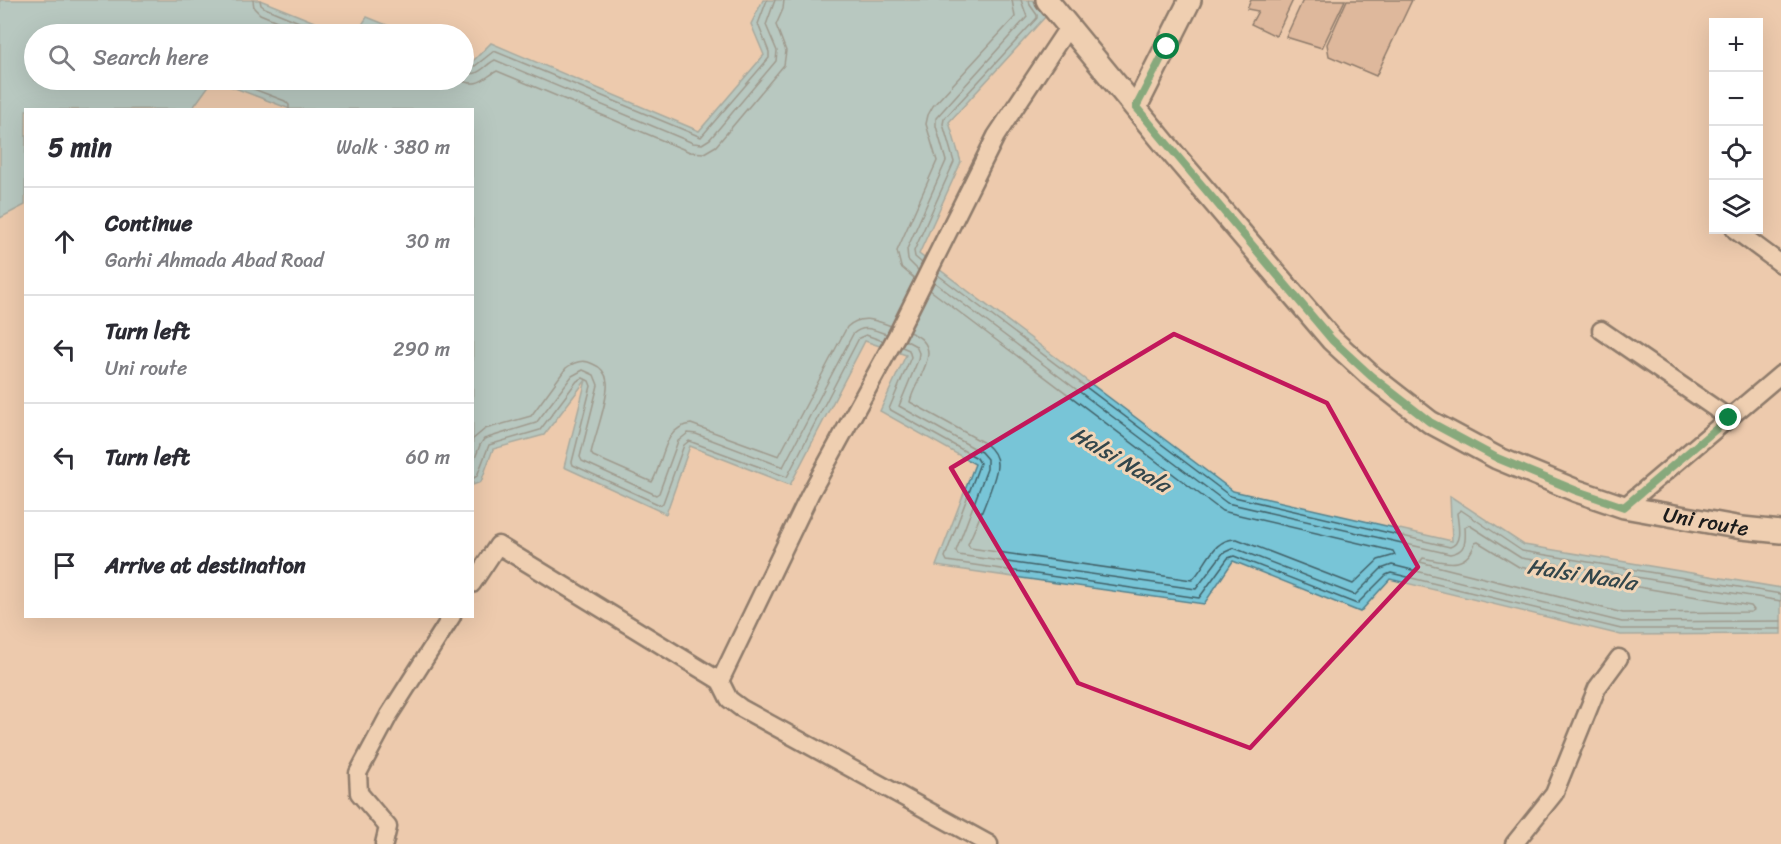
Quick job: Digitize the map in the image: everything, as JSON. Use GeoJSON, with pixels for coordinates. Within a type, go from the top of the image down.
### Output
{"type":"FeatureCollection","features":[{"type":"Feature","properties":{"kind":"street","name":"Uni route"},"geometry":{"type":"LineString","coordinates":[[1047,0],[1332,340],[1371,376],[1430,422],[1497,458],[1577,491],[1624,507],[1742,528],[1781,532]]}},
{"type":"Feature","properties":{"kind":"street"},"geometry":{"type":"LineString","coordinates":[[1136,107],[1190,0]]}},
{"type":"Feature","properties":{"kind":"street"},"geometry":{"type":"LineString","coordinates":[[720,681],[810,494],[897,335],[996,136],[1069,26]]}},
{"type":"Feature","properties":{"kind":"street"},"geometry":{"type":"LineString","coordinates":[[1740,234],[1781,264]]}},
{"type":"Feature","properties":{"kind":"street"},"geometry":{"type":"LineString","coordinates":[[1601,330],[1729,418]]}},
{"type":"Feature","properties":{"kind":"street"},"geometry":{"type":"LineString","coordinates":[[1624,507],[1781,374]]}},
{"type":"Feature","properties":{"kind":"street"},"geometry":{"type":"LineString","coordinates":[[474,581],[498,545],[720,681],[729,699],[741,708],[989,844]]}},
{"type":"Feature","properties":{"kind":"street"},"geometry":{"type":"LineString","coordinates":[[384,844],[388,827],[359,793],[358,773],[389,715],[451,618]]}},
{"type":"Feature","properties":{"kind":"street"},"geometry":{"type":"LineString","coordinates":[[1514,844],[1554,794],[1597,688],[1619,658]]}},
{"type":"Feature","properties":{"kind":"highlighted area"},"geometry":{"type":"Polygon","coordinates":[[[1174,334],[1327,403],[1418,567],[1250,748],[1078,683],[951,468],[1174,334]]]}},
{"type":"Feature","properties":{"kind":"water"},"geometry":{"type":"Polygon","coordinates":[[[0,0],[260,0],[319,24],[24,24],[24,90],[206,90],[193,108],[24,108],[24,206],[0,218],[0,0]]]}},
{"type":"Feature","properties":{"kind":"water","name":"Halsi Naala"},"geometry":{"type":"Polygon","coordinates":[[[763,0],[1033,0],[1046,16],[949,122],[961,162],[919,254],[1233,491],[1452,541],[1450,496],[1524,545],[1781,588],[1781,634],[1621,635],[1390,579],[1360,612],[1233,561],[1204,604],[936,566],[975,464],[880,411],[906,355],[865,341],[790,485],[690,446],[666,514],[564,467],[586,380],[544,435],[493,449],[481,482],[474,485],[474,108],[287,108],[240,90],[474,90],[474,60],[491,43],[699,131],[764,55],[751,24],[763,0]]]}},
{"type":"Feature","properties":{"kind":"water"},"geometry":{"type":"Polygon","coordinates":[[[367,17],[384,24],[362,24],[367,17]]]}},
{"type":"Feature","properties":{"kind":"building"},"geometry":{"type":"Polygon","coordinates":[[[1251,0],[1293,0],[1276,36],[1251,24],[1258,11],[1247,9],[1251,0]]]}},
{"type":"Feature","properties":{"kind":"building"},"geometry":{"type":"Polygon","coordinates":[[[1303,0],[1345,0],[1322,48],[1286,37],[1303,0]]]}},
{"type":"Feature","properties":{"kind":"building"},"geometry":{"type":"Polygon","coordinates":[[[1347,0],[1412,0],[1376,76],[1329,56],[1327,44],[1347,0]]]}},
{"type":"Feature","properties":{"kind":"route"},"geometry":{"type":"LineString","coordinates":[[1167,47],[1136,107],[1332,340],[1371,376],[1430,422],[1497,458],[1577,491],[1624,507],[1729,418]]}}]}
